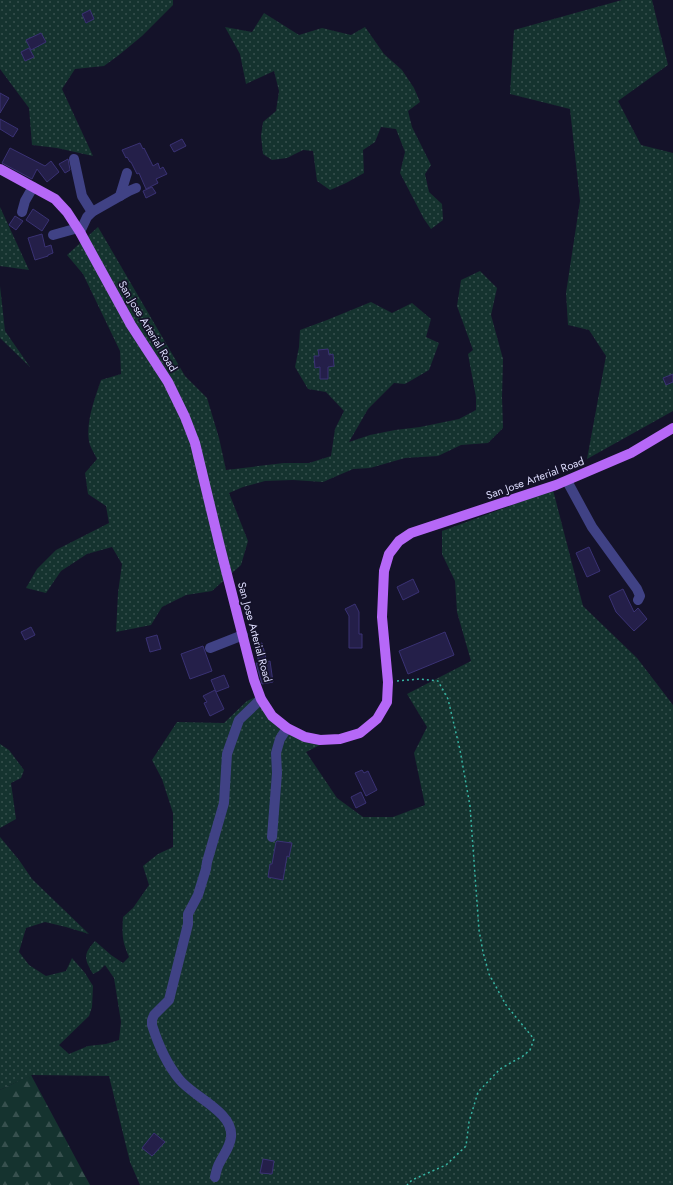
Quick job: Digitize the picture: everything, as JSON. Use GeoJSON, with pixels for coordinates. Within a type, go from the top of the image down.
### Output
{"type":"FeatureCollection","features":[{"type":"Feature","properties":{"kind":"main road","name":"San Jose Arterial Road"},"geometry":{"type":"LineString","coordinates":[[0,169],[55,199],[67,212],[79,230],[131,325],[168,382],[185,417],[195,443],[254,680],[262,699],[272,716],[287,728],[305,737],[320,740],[340,739],[360,733],[377,719],[387,702],[388,682],[382,617],[384,571],[389,554],[398,541],[410,533],[567,481],[631,454],[673,428]]}},
{"type":"Feature","properties":{"kind":"street"},"geometry":{"type":"LineString","coordinates":[[74,159],[82,196],[92,212]]}},
{"type":"Feature","properties":{"kind":"street"},"geometry":{"type":"LineString","coordinates":[[120,196],[127,173]]}},
{"type":"Feature","properties":{"kind":"street"},"geometry":{"type":"LineString","coordinates":[[22,212],[25,201],[33,187]]}},
{"type":"Feature","properties":{"kind":"street"},"geometry":{"type":"LineString","coordinates":[[52,234],[79,230],[92,212],[136,188]]}},
{"type":"Feature","properties":{"kind":"street"},"geometry":{"type":"LineString","coordinates":[[567,481],[592,527],[637,589],[640,596],[638,600]]}},
{"type":"Feature","properties":{"kind":"street"},"geometry":{"type":"LineString","coordinates":[[210,648],[243,635]]}},
{"type":"Feature","properties":{"kind":"street"},"geometry":{"type":"LineString","coordinates":[[215,1177],[219,1163],[228,1148],[231,1137],[230,1128],[223,1116],[215,1108],[196,1095],[180,1080],[162,1052],[152,1020],[154,1015],[169,1000],[188,924],[188,914],[198,895],[206,869],[224,803],[227,754],[239,720],[262,699]]}},
{"type":"Feature","properties":{"kind":"street"},"geometry":{"type":"LineString","coordinates":[[272,837],[277,773],[276,753],[280,739],[287,728]]}},
{"type":"Feature","properties":{"kind":"path"},"geometry":{"type":"LineString","coordinates":[[388,682],[419,679],[438,681],[448,700],[460,750],[470,806],[479,930],[483,952],[489,974],[506,1005],[534,1039],[530,1050],[523,1056],[500,1069],[478,1092],[469,1122],[466,1146],[446,1165],[412,1180],[407,1185]]}},
{"type":"Feature","properties":{"kind":"green space"},"geometry":{"type":"Polygon","coordinates":[[[0,0],[173,0],[173,5],[142,36],[119,55],[104,66],[75,69],[62,89],[93,156],[57,148],[32,145],[29,108],[0,69],[0,0]]]}},
{"type":"Feature","properties":{"kind":"green space"},"geometry":{"type":"Polygon","coordinates":[[[622,0],[652,0],[668,65],[618,101],[641,145],[673,153],[673,411],[587,459],[606,356],[589,330],[568,325],[566,293],[580,201],[570,109],[510,94],[514,30],[622,0]]]}},
{"type":"Feature","properties":{"kind":"green space"},"geometry":{"type":"Polygon","coordinates":[[[264,13],[299,35],[322,28],[351,35],[365,27],[384,54],[402,70],[414,88],[420,102],[408,111],[412,127],[431,165],[425,174],[429,192],[442,204],[443,220],[431,229],[424,219],[400,173],[405,152],[396,129],[381,127],[375,142],[363,150],[364,173],[330,190],[317,181],[313,151],[303,150],[287,158],[272,160],[263,154],[261,136],[263,122],[276,111],[279,91],[274,71],[246,84],[240,54],[225,27],[252,32],[264,13]]]}},
{"type":"Feature","properties":{"kind":"green space"},"geometry":{"type":"Polygon","coordinates":[[[0,207],[29,270],[0,266],[0,207]]]}},
{"type":"Feature","properties":{"kind":"green space"},"geometry":{"type":"Polygon","coordinates":[[[98,227],[185,376],[207,398],[219,438],[226,470],[284,463],[309,463],[331,456],[335,429],[344,411],[326,392],[308,389],[295,367],[299,347],[300,330],[371,302],[392,313],[412,303],[431,319],[426,337],[439,343],[429,370],[405,384],[394,383],[368,409],[349,442],[370,435],[459,419],[476,410],[476,397],[468,354],[473,350],[457,306],[461,280],[480,271],[497,288],[491,315],[503,359],[503,428],[488,443],[461,445],[438,456],[405,458],[370,468],[353,469],[323,482],[293,480],[265,481],[243,487],[229,493],[248,541],[241,565],[212,591],[186,595],[162,607],[151,625],[116,632],[118,593],[122,564],[112,547],[87,554],[61,571],[46,593],[26,588],[37,569],[56,550],[109,523],[106,506],[88,494],[85,473],[97,459],[90,445],[88,429],[93,403],[101,380],[121,374],[120,351],[83,274],[67,255],[98,227]]]}},
{"type":"Feature","properties":{"kind":"green space"},"geometry":{"type":"Polygon","coordinates":[[[0,286],[5,331],[30,367],[0,338],[0,286]]]}},
{"type":"Feature","properties":{"kind":"green space"},"geometry":{"type":"Polygon","coordinates":[[[553,490],[583,606],[637,658],[673,705],[673,1185],[140,1185],[130,1162],[109,1076],[32,1075],[0,1090],[0,837],[32,879],[89,934],[45,922],[26,928],[19,952],[29,965],[46,976],[66,971],[72,958],[85,973],[93,986],[92,1007],[89,1016],[59,1045],[69,1054],[88,1046],[106,1044],[119,1040],[121,1022],[114,978],[105,965],[93,974],[86,957],[88,950],[95,941],[123,963],[129,957],[123,938],[123,917],[133,908],[149,885],[143,866],[158,854],[173,847],[173,813],[162,779],[152,760],[177,722],[224,723],[247,701],[260,695],[287,728],[330,740],[306,752],[337,798],[363,817],[393,817],[425,805],[414,753],[427,727],[407,694],[471,661],[457,612],[455,581],[442,554],[442,531],[553,490]]]}},
{"type":"Feature","properties":{"kind":"green space"},"geometry":{"type":"Polygon","coordinates":[[[0,744],[9,750],[24,770],[21,778],[11,783],[16,819],[0,828],[0,744]]]}},
{"type":"Feature","properties":{"kind":"green space"},"geometry":{"type":"Polygon","coordinates":[[[31,1075],[90,1185],[0,1185],[0,1090],[31,1075]]]}},
{"type":"Feature","properties":{"kind":"building"},"geometry":{"type":"Polygon","coordinates":[[[90,10],[94,19],[86,23],[82,14],[90,10]]]}},
{"type":"Feature","properties":{"kind":"building"},"geometry":{"type":"Polygon","coordinates":[[[41,33],[46,42],[31,50],[26,40],[41,33]]]}},
{"type":"Feature","properties":{"kind":"building"},"geometry":{"type":"Polygon","coordinates":[[[29,48],[34,57],[25,61],[21,52],[29,48]]]}},
{"type":"Feature","properties":{"kind":"building"},"geometry":{"type":"Polygon","coordinates":[[[0,93],[9,98],[0,113],[0,93]]]}},
{"type":"Feature","properties":{"kind":"building"},"geometry":{"type":"Polygon","coordinates":[[[0,119],[18,129],[13,137],[0,129],[0,119]]]}},
{"type":"Feature","properties":{"kind":"building"},"geometry":{"type":"Polygon","coordinates":[[[182,139],[186,146],[174,152],[170,145],[182,139]]]}},
{"type":"Feature","properties":{"kind":"building"},"geometry":{"type":"Polygon","coordinates":[[[140,143],[153,166],[158,163],[160,169],[163,167],[167,174],[156,179],[158,183],[146,189],[139,173],[137,174],[131,162],[127,157],[126,158],[122,150],[140,143]]]}},
{"type":"Feature","properties":{"kind":"building"},"geometry":{"type":"Polygon","coordinates":[[[10,148],[45,166],[51,161],[59,172],[47,182],[37,169],[32,179],[2,163],[10,148]]]}},
{"type":"Feature","properties":{"kind":"building"},"geometry":{"type":"Polygon","coordinates":[[[68,159],[70,170],[65,173],[59,164],[68,159]]]}},
{"type":"Feature","properties":{"kind":"building"},"geometry":{"type":"Polygon","coordinates":[[[152,187],[156,193],[146,198],[143,191],[152,187]]]}},
{"type":"Feature","properties":{"kind":"building"},"geometry":{"type":"Polygon","coordinates":[[[33,209],[49,220],[42,231],[26,220],[33,209]]]}},
{"type":"Feature","properties":{"kind":"building"},"geometry":{"type":"Polygon","coordinates":[[[15,216],[23,221],[16,230],[9,225],[15,216]]]}},
{"type":"Feature","properties":{"kind":"building"},"geometry":{"type":"Polygon","coordinates":[[[42,234],[45,247],[51,245],[53,253],[35,260],[28,238],[42,234]]]}},
{"type":"Feature","properties":{"kind":"building"},"geometry":{"type":"Polygon","coordinates":[[[328,349],[329,355],[333,354],[334,366],[328,367],[328,379],[320,379],[320,367],[315,368],[314,356],[319,356],[318,350],[328,349]]]}},
{"type":"Feature","properties":{"kind":"building"},"geometry":{"type":"Polygon","coordinates":[[[673,374],[673,382],[666,385],[663,378],[673,374]]]}},
{"type":"Feature","properties":{"kind":"building"},"geometry":{"type":"Polygon","coordinates":[[[589,547],[600,571],[587,577],[576,553],[589,547]]]}},
{"type":"Feature","properties":{"kind":"building"},"geometry":{"type":"Polygon","coordinates":[[[413,579],[419,592],[403,600],[397,587],[413,579]]]}},
{"type":"Feature","properties":{"kind":"building"},"geometry":{"type":"Polygon","coordinates":[[[623,589],[634,612],[638,608],[647,619],[634,631],[616,612],[609,596],[623,589]]]}},
{"type":"Feature","properties":{"kind":"building"},"geometry":{"type":"Polygon","coordinates":[[[355,604],[359,612],[359,634],[362,634],[362,648],[349,648],[349,616],[345,609],[355,604]]]}},
{"type":"Feature","properties":{"kind":"building"},"geometry":{"type":"Polygon","coordinates":[[[31,627],[35,635],[25,640],[21,632],[31,627]]]}},
{"type":"Feature","properties":{"kind":"building"},"geometry":{"type":"Polygon","coordinates":[[[445,632],[454,655],[408,674],[399,651],[445,632]]]}},
{"type":"Feature","properties":{"kind":"building"},"geometry":{"type":"Polygon","coordinates":[[[157,635],[161,649],[150,652],[146,638],[157,635]]]}},
{"type":"Feature","properties":{"kind":"building"},"geometry":{"type":"Polygon","coordinates":[[[262,643],[267,662],[270,661],[273,682],[262,684],[256,663],[259,663],[255,645],[262,643]]]}},
{"type":"Feature","properties":{"kind":"building"},"geometry":{"type":"Polygon","coordinates":[[[203,646],[212,671],[190,679],[181,654],[203,646]]]}},
{"type":"Feature","properties":{"kind":"building"},"geometry":{"type":"Polygon","coordinates":[[[224,675],[229,687],[216,692],[211,680],[224,675]]]}},
{"type":"Feature","properties":{"kind":"building"},"geometry":{"type":"Polygon","coordinates":[[[215,690],[224,709],[210,716],[204,703],[207,702],[203,696],[215,690]]]}},
{"type":"Feature","properties":{"kind":"building"},"geometry":{"type":"Polygon","coordinates":[[[362,770],[364,773],[368,771],[377,790],[366,796],[355,773],[362,770]]]}},
{"type":"Feature","properties":{"kind":"building"},"geometry":{"type":"Polygon","coordinates":[[[361,792],[366,803],[356,808],[351,797],[361,792]]]}},
{"type":"Feature","properties":{"kind":"building"},"geometry":{"type":"Polygon","coordinates":[[[277,841],[292,843],[289,857],[287,856],[283,880],[268,877],[270,864],[272,864],[277,841]]]}},
{"type":"Feature","properties":{"kind":"building"},"geometry":{"type":"Polygon","coordinates":[[[154,1133],[165,1142],[152,1156],[142,1148],[154,1133]]]}},
{"type":"Feature","properties":{"kind":"building"},"geometry":{"type":"Polygon","coordinates":[[[263,1159],[274,1161],[272,1174],[260,1173],[263,1159]]]}}]}
